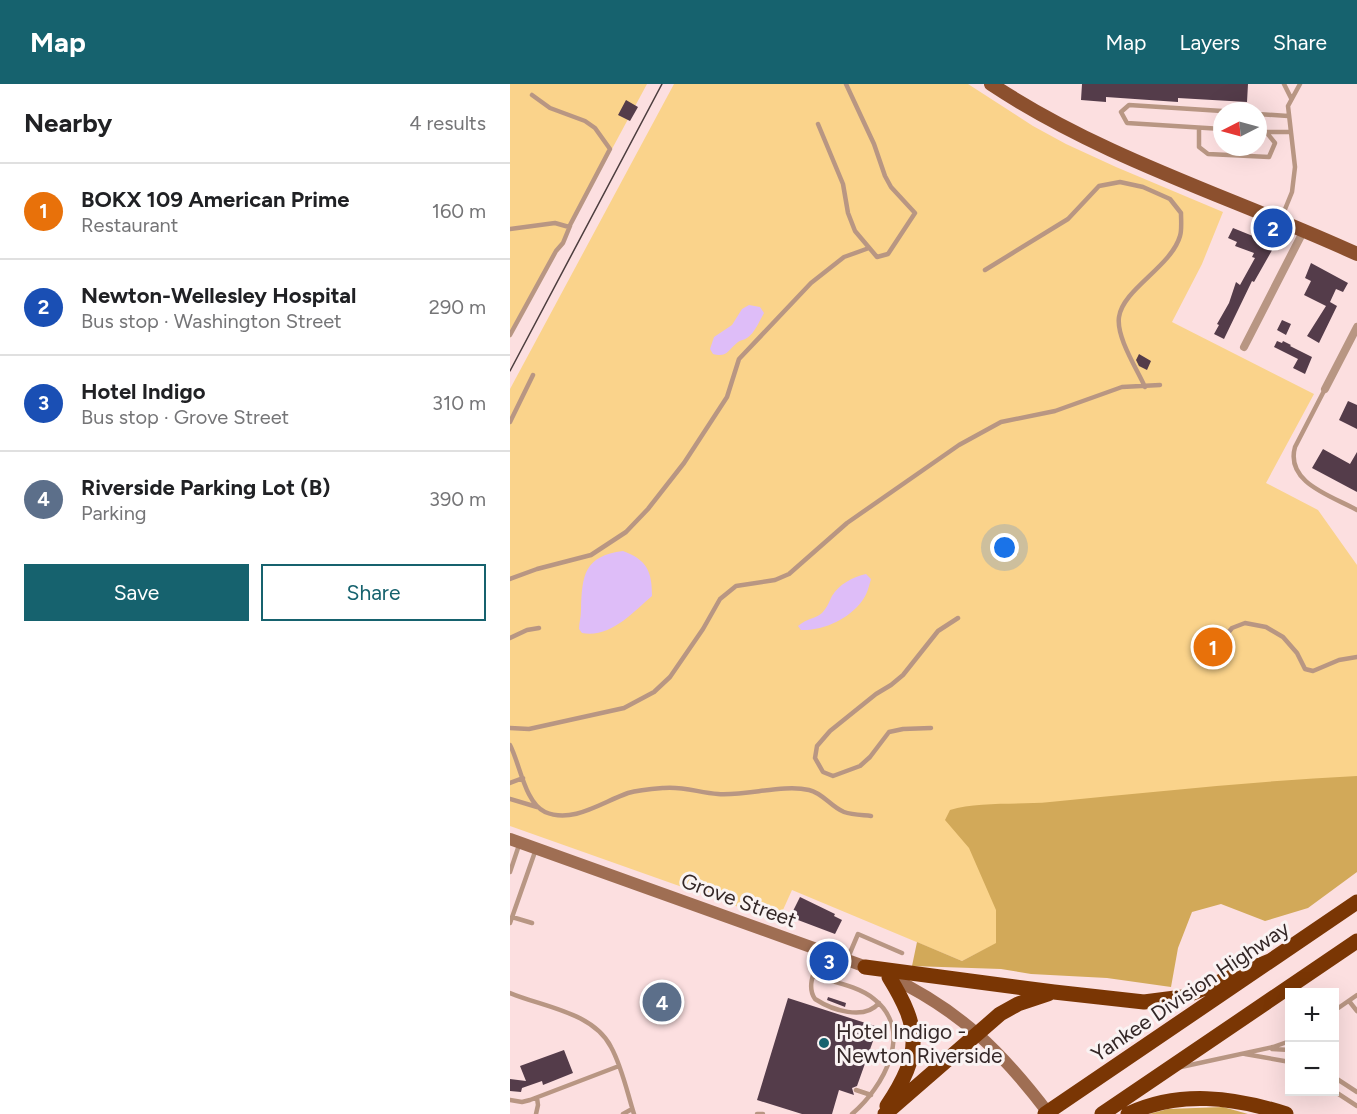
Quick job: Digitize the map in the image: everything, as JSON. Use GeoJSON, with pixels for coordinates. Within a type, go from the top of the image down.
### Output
{"type":"FeatureCollection","features":[{"type":"Feature","properties":{"kind":"highway","name":"Yankee Division Highway"},"geometry":{"type":"LineString","coordinates":[[1047,1114],[1357,902]]}},
{"type":"Feature","properties":{"kind":"highway"},"geometry":{"type":"LineString","coordinates":[[1102,1114],[1357,941]]}},
{"type":"Feature","properties":{"kind":"highway"},"geometry":{"type":"LineString","coordinates":[[865,966],[1054,993],[1138,1002],[1166,1001],[1187,996],[1270,962]]}},
{"type":"Feature","properties":{"kind":"highway"},"geometry":{"type":"LineString","coordinates":[[883,1114],[904,1077],[913,1046],[913,1029],[909,1013],[889,977]]}},
{"type":"Feature","properties":{"kind":"highway"},"geometry":{"type":"LineString","coordinates":[[883,1114],[977,1033],[1011,1007],[1054,993]]}},
{"type":"Feature","properties":{"kind":"highway"},"geometry":{"type":"LineString","coordinates":[[1128,1114],[1160,1103],[1202,1099],[1240,1101],[1286,1114]]}},
{"type":"Feature","properties":{"kind":"main road"},"geometry":{"type":"LineString","coordinates":[[991,84],[1048,118],[1106,147],[1357,254]]}},
{"type":"Feature","properties":{"kind":"main road","name":"Grove Street"},"geometry":{"type":"LineString","coordinates":[[515,841],[822,950],[889,977],[944,1007],[977,1033],[1025,1082],[1047,1114]]}},
{"type":"Feature","properties":{"kind":"street"},"geometry":{"type":"LineString","coordinates":[[1244,347],[1304,230]]}},
{"type":"Feature","properties":{"kind":"street"},"geometry":{"type":"LineString","coordinates":[[1325,389],[1353,344],[1357,327]]}},
{"type":"Feature","properties":{"kind":"lane"},"geometry":{"type":"LineString","coordinates":[[818,124],[843,184],[848,213],[855,231],[877,257],[888,254],[915,213],[885,177],[874,144],[846,84]]}},
{"type":"Feature","properties":{"kind":"lane"},"geometry":{"type":"LineString","coordinates":[[1284,84],[1291,98]]}},
{"type":"Feature","properties":{"kind":"lane"},"geometry":{"type":"LineString","coordinates":[[1281,220],[1290,198],[1294,175],[1294,151],[1288,106],[1299,84]]}},
{"type":"Feature","properties":{"kind":"lane"},"geometry":{"type":"LineString","coordinates":[[510,335],[556,251],[563,243],[610,149],[596,128],[585,121],[550,108],[532,94]]}},
{"type":"Feature","properties":{"kind":"lane"},"geometry":{"type":"LineString","coordinates":[[1213,110],[1129,105],[1121,112],[1127,123],[1213,129]]}},
{"type":"Feature","properties":{"kind":"lane"},"geometry":{"type":"LineString","coordinates":[[1267,115],[1288,116]]}},
{"type":"Feature","properties":{"kind":"lane"},"geometry":{"type":"LineString","coordinates":[[1199,128],[1199,147],[1208,154],[1213,154]]}},
{"type":"Feature","properties":{"kind":"lane"},"geometry":{"type":"LineString","coordinates":[[1267,132],[1291,132]]}},
{"type":"Feature","properties":{"kind":"lane"},"geometry":{"type":"LineString","coordinates":[[1249,156],[1269,157],[1275,143],[1267,133]]}},
{"type":"Feature","properties":{"kind":"lane"},"geometry":{"type":"LineString","coordinates":[[985,270],[1068,219],[1099,186],[1120,182],[1143,187],[1170,199],[1181,213],[1180,236],[1167,260],[1127,299],[1119,317],[1121,334],[1145,387]]}},
{"type":"Feature","properties":{"kind":"lane"},"geometry":{"type":"LineString","coordinates":[[510,229],[555,223],[570,226]]}},
{"type":"Feature","properties":{"kind":"lane"},"geometry":{"type":"LineString","coordinates":[[510,579],[537,569],[591,555],[626,532],[648,509],[684,463],[728,397],[739,359],[811,283],[844,257],[869,248]]}},
{"type":"Feature","properties":{"kind":"lane"},"geometry":{"type":"LineString","coordinates":[[510,422],[533,375]]}},
{"type":"Feature","properties":{"kind":"lane"},"geometry":{"type":"LineString","coordinates":[[510,728],[529,729],[624,708],[654,692],[670,677],[703,629],[720,599],[735,586],[775,580],[789,574],[847,523],[959,445],[1001,422],[1055,411],[1122,387],[1160,385]]}},
{"type":"Feature","properties":{"kind":"lane"},"geometry":{"type":"LineString","coordinates":[[1325,389],[1295,447],[1294,467],[1304,481],[1357,510]]}},
{"type":"Feature","properties":{"kind":"lane"},"geometry":{"type":"LineString","coordinates":[[931,728],[889,732],[860,766],[833,776],[823,772],[815,758],[817,746],[830,731],[876,693],[903,675],[938,631],[958,618]]}},
{"type":"Feature","properties":{"kind":"lane"},"geometry":{"type":"LineString","coordinates":[[1224,656],[1228,633],[1232,628],[1245,623],[1266,627],[1283,637],[1297,652],[1305,669],[1313,672],[1339,660],[1357,657]]}},
{"type":"Feature","properties":{"kind":"lane"},"geometry":{"type":"LineString","coordinates":[[510,638],[527,630],[539,628]]}},
{"type":"Feature","properties":{"kind":"lane"},"geometry":{"type":"LineString","coordinates":[[510,745],[518,760],[527,792],[537,807]]}},
{"type":"Feature","properties":{"kind":"lane"},"geometry":{"type":"LineString","coordinates":[[510,783],[523,778]]}},
{"type":"Feature","properties":{"kind":"lane"},"geometry":{"type":"LineString","coordinates":[[510,799],[557,814],[583,812],[630,793],[667,788],[688,788],[717,794],[754,793],[794,788],[812,790],[842,811],[871,816]]}},
{"type":"Feature","properties":{"kind":"lane"},"geometry":{"type":"LineString","coordinates":[[510,872],[515,841]]}},
{"type":"Feature","properties":{"kind":"lane"},"geometry":{"type":"LineString","coordinates":[[510,923],[536,848]]}},
{"type":"Feature","properties":{"kind":"lane"},"geometry":{"type":"LineString","coordinates":[[512,916],[532,923]]}},
{"type":"Feature","properties":{"kind":"lane"},"geometry":{"type":"LineString","coordinates":[[847,960],[858,934],[902,953]]}},
{"type":"Feature","properties":{"kind":"lane"},"geometry":{"type":"LineString","coordinates":[[822,950],[810,986],[811,993],[821,1003],[856,1014],[873,1009],[879,1003]]}},
{"type":"Feature","properties":{"kind":"lane"},"geometry":{"type":"LineString","coordinates":[[814,975],[865,993],[879,1003],[890,1020],[893,1043],[888,1062],[871,1095],[852,1114]]}},
{"type":"Feature","properties":{"kind":"lane"},"geometry":{"type":"LineString","coordinates":[[510,993],[577,1017],[588,1023],[610,1045],[633,1112],[623,1114]]}},
{"type":"Feature","properties":{"kind":"lane"},"geometry":{"type":"LineString","coordinates":[[1339,1008],[1357,995]]}},
{"type":"Feature","properties":{"kind":"lane"},"geometry":{"type":"LineString","coordinates":[[1349,1001],[1357,1011]]}},
{"type":"Feature","properties":{"kind":"lane"},"geometry":{"type":"LineString","coordinates":[[1167,1071],[1287,1042]]}},
{"type":"Feature","properties":{"kind":"lane"},"geometry":{"type":"LineString","coordinates":[[1263,1049],[1285,1050]]}},
{"type":"Feature","properties":{"kind":"lane"},"geometry":{"type":"LineString","coordinates":[[1242,1054],[1285,1061]]}},
{"type":"Feature","properties":{"kind":"lane"},"geometry":{"type":"LineString","coordinates":[[510,1100],[522,1102],[537,1098],[619,1066]]}},
{"type":"Feature","properties":{"kind":"lane"},"geometry":{"type":"LineString","coordinates":[[1339,1080],[1357,1092]]}},
{"type":"Feature","properties":{"kind":"lane"},"geometry":{"type":"LineString","coordinates":[[856,1090],[871,1095]]}},
{"type":"Feature","properties":{"kind":"lane"},"geometry":{"type":"LineString","coordinates":[[1339,1094],[1357,1106]]}},
{"type":"Feature","properties":{"kind":"lane"},"geometry":{"type":"LineString","coordinates":[[536,1114],[537,1098]]}},
{"type":"Feature","properties":{"kind":"lane"},"geometry":{"type":"LineString","coordinates":[[757,1114],[763,1114]]}},
{"type":"Feature","properties":{"kind":"shaded area"},"geometry":{"type":"Polygon","coordinates":[[[510,84],[647,84],[510,338],[510,84]]]}},
{"type":"Feature","properties":{"kind":"shaded area"},"geometry":{"type":"Polygon","coordinates":[[[674,84],[968,84],[1033,126],[1066,144],[1223,212],[1202,264],[1172,322],[1314,394],[1266,483],[1318,510],[1357,565],[1357,832],[997,943],[962,961],[792,890],[778,921],[510,826],[510,389],[674,84]]]}},
{"type":"Feature","properties":{"kind":"shaded area"},"geometry":{"type":"Polygon","coordinates":[[[749,305],[760,307],[764,313],[757,327],[747,338],[738,342],[724,354],[713,354],[710,349],[714,337],[732,325],[742,309],[749,305]]]}},
{"type":"Feature","properties":{"kind":"shaded area"},"geometry":{"type":"Polygon","coordinates":[[[623,551],[643,563],[651,580],[652,596],[612,628],[593,634],[582,633],[579,629],[582,587],[588,569],[600,557],[623,551]]]}},
{"type":"Feature","properties":{"kind":"shaded area"},"geometry":{"type":"Polygon","coordinates":[[[866,574],[871,579],[867,593],[857,607],[835,623],[801,630],[798,626],[822,613],[838,588],[851,579],[866,574]]]}},
{"type":"Feature","properties":{"kind":"shaded area"},"geometry":{"type":"Polygon","coordinates":[[[1357,776],[1357,872],[1308,908],[1265,921],[1221,904],[1192,912],[1178,948],[1171,987],[1107,978],[1031,974],[1001,969],[912,966],[917,942],[962,961],[996,943],[996,910],[969,848],[945,820],[950,810],[973,805],[1050,802],[1357,776]]]}},
{"type":"Feature","properties":{"kind":"shaded area"},"geometry":{"type":"Polygon","coordinates":[[[1223,1107],[1248,1114],[1149,1114],[1168,1109],[1223,1107]]]}},
{"type":"Feature","properties":{"kind":"building"},"geometry":{"type":"Polygon","coordinates":[[[1082,84],[1248,84],[1247,102],[1178,98],[1178,102],[1106,97],[1106,102],[1081,100],[1082,84]]]}},
{"type":"Feature","properties":{"kind":"building"},"geometry":{"type":"Polygon","coordinates":[[[626,100],[638,107],[630,121],[618,115],[626,100]]]}},
{"type":"Feature","properties":{"kind":"building"},"geometry":{"type":"Polygon","coordinates":[[[1233,228],[1275,245],[1254,282],[1252,281],[1224,339],[1214,334],[1219,325],[1217,324],[1229,303],[1236,282],[1240,285],[1255,258],[1252,257],[1254,253],[1235,246],[1237,242],[1228,238],[1233,228]]]}},
{"type":"Feature","properties":{"kind":"building"},"geometry":{"type":"Polygon","coordinates":[[[1311,263],[1348,283],[1343,292],[1336,289],[1330,302],[1337,306],[1319,343],[1307,336],[1326,306],[1304,295],[1311,281],[1305,278],[1311,263]]]}},
{"type":"Feature","properties":{"kind":"building"},"geometry":{"type":"Polygon","coordinates":[[[1282,320],[1291,324],[1286,335],[1277,330],[1282,320]]]}},
{"type":"Feature","properties":{"kind":"building"},"geometry":{"type":"Polygon","coordinates":[[[1277,341],[1282,343],[1283,341],[1312,357],[1305,374],[1293,368],[1298,359],[1274,347],[1277,341]]]}},
{"type":"Feature","properties":{"kind":"building"},"geometry":{"type":"Polygon","coordinates":[[[1139,354],[1151,361],[1147,370],[1139,366],[1136,360],[1139,354]]]}},
{"type":"Feature","properties":{"kind":"building"},"geometry":{"type":"Polygon","coordinates":[[[1348,401],[1357,405],[1357,429],[1339,420],[1348,401]]]}},
{"type":"Feature","properties":{"kind":"building"},"geometry":{"type":"Polygon","coordinates":[[[1323,449],[1350,464],[1357,452],[1357,492],[1312,468],[1323,449]]]}},
{"type":"Feature","properties":{"kind":"building"},"geometry":{"type":"Polygon","coordinates":[[[800,897],[835,914],[834,916],[842,920],[835,934],[790,917],[800,897]]]}},
{"type":"Feature","properties":{"kind":"building"},"geometry":{"type":"Polygon","coordinates":[[[828,997],[846,1003],[845,1007],[827,1000],[828,997]]]}},
{"type":"Feature","properties":{"kind":"building","name":"Hotel Indigo - Newton Riverside"},"geometry":{"type":"Polygon","coordinates":[[[788,998],[878,1027],[857,1086],[852,1088],[854,1095],[839,1090],[832,1114],[802,1114],[757,1100],[788,998]]]}},
{"type":"Feature","properties":{"kind":"building"},"geometry":{"type":"Polygon","coordinates":[[[564,1050],[573,1073],[543,1085],[542,1081],[522,1088],[521,1092],[510,1091],[510,1079],[526,1081],[520,1066],[564,1050]]]}},
{"type":"Feature","properties":{"kind":"tram line"},"geometry":{"type":"LineString","coordinates":[[510,371],[662,84]]}},
{"type":"Feature","properties":{"kind":"place","name":"Newton-Wellesley Hospital"},"geometry":{"type":"Point","coordinates":[1273,228]}},
{"type":"Feature","properties":{"kind":"place","name":"BOKX 109 American Prime"},"geometry":{"type":"Point","coordinates":[1213,647]}},
{"type":"Feature","properties":{"kind":"place","name":"Hotel Indigo"},"geometry":{"type":"Point","coordinates":[829,961]}},
{"type":"Feature","properties":{"kind":"place","name":"Riverside Parking Lot (B)"},"geometry":{"type":"Point","coordinates":[662,1002]}},
{"type":"Feature","properties":{"kind":"place","name":"Hotel Indigo - Newton Riverside"},"geometry":{"type":"Point","coordinates":[824,1043]}}]}
